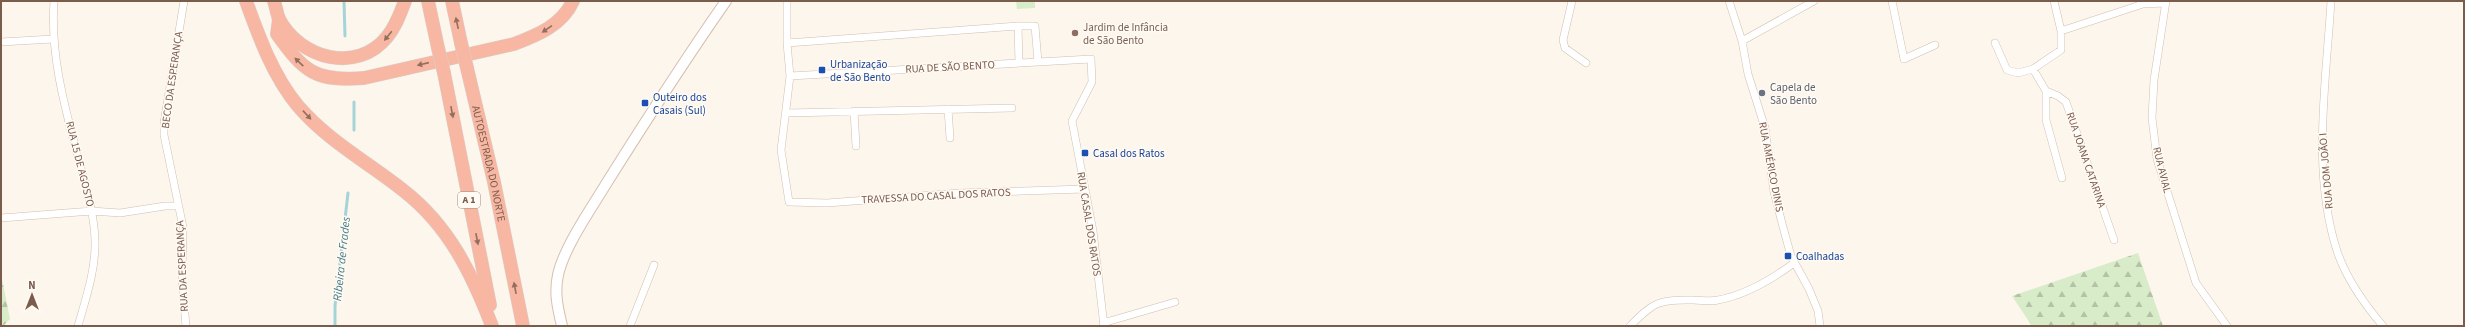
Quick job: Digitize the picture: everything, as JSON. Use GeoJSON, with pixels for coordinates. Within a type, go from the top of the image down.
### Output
{"type":"FeatureCollection","features":[{"type":"Feature","properties":{"kind":"highway"},"geometry":{"type":"LineString","coordinates":[[246,1],[281,82],[298,106],[316,125],[404,191],[427,211],[459,252],[476,284],[493,326]]}},
{"type":"Feature","properties":{"kind":"highway"},"geometry":{"type":"LineString","coordinates":[[274,1],[280,19],[307,48],[329,58],[343,59],[358,56],[374,49],[387,37],[399,20],[405,1]]}},
{"type":"Feature","properties":{"kind":"highway","name":"A 1"},"geometry":{"type":"LineString","coordinates":[[428,1],[444,73],[493,326]]}},
{"type":"Feature","properties":{"kind":"highway"},"geometry":{"type":"LineString","coordinates":[[280,19],[277,34],[299,64],[325,78],[364,78],[514,44],[538,35],[557,23],[570,9],[573,1]]}},
{"type":"Feature","properties":{"kind":"highway","name":"AUTOESTRADA DO NORTE"},"geometry":{"type":"LineString","coordinates":[[453,2],[461,43],[494,182],[523,326]]}},
{"type":"Feature","properties":{"kind":"main road"},"geometry":{"type":"LineString","coordinates":[[562,326],[557,306],[556,289],[558,274],[565,257],[586,216],[658,101],[726,1]]}},
{"type":"Feature","properties":{"kind":"street","name":"RUA 15 DE AGOSTO"},"geometry":{"type":"LineString","coordinates":[[54,1],[53,39],[58,81],[92,211],[95,240],[93,271],[78,326]]}},
{"type":"Feature","properties":{"kind":"street","name":"BECO DA ESPERANÇA"},"geometry":{"type":"LineString","coordinates":[[178,206],[164,134],[164,123],[184,1]]}},
{"type":"Feature","properties":{"kind":"street"},"geometry":{"type":"LineString","coordinates":[[787,1],[787,43],[790,76],[787,113],[1012,108]]}},
{"type":"Feature","properties":{"kind":"street"},"geometry":{"type":"LineString","coordinates":[[1572,1],[1563,40],[1565,48],[1586,64]]}},
{"type":"Feature","properties":{"kind":"street","name":"RUA AMÉRICO DINIS"},"geometry":{"type":"LineString","coordinates":[[1729,1],[1742,40],[1748,74],[1765,128],[1774,192],[1794,263],[1809,289],[1818,311],[1820,326]]}},
{"type":"Feature","properties":{"kind":"street"},"geometry":{"type":"LineString","coordinates":[[1742,40],[1814,1]]}},
{"type":"Feature","properties":{"kind":"street"},"geometry":{"type":"LineString","coordinates":[[1892,1],[1904,59],[1935,45]]}},
{"type":"Feature","properties":{"kind":"street"},"geometry":{"type":"LineString","coordinates":[[1995,43],[2008,70],[2018,73],[2033,70],[2061,50],[2061,31],[2054,1]]}},
{"type":"Feature","properties":{"kind":"street","name":"RUA DOM JOÃO I"},"geometry":{"type":"LineString","coordinates":[[2331,1],[2322,141],[2327,204],[2338,255],[2362,300],[2383,326]]}},
{"type":"Feature","properties":{"kind":"street"},"geometry":{"type":"LineString","coordinates":[[2061,31],[2143,4],[2165,2]]}},
{"type":"Feature","properties":{"kind":"street","name":"RUA AVIAL"},"geometry":{"type":"LineString","coordinates":[[2165,2],[2154,80],[2152,118],[2157,159],[2196,284],[2227,326]]}},
{"type":"Feature","properties":{"kind":"street"},"geometry":{"type":"LineString","coordinates":[[1018,26],[1019,63]]}},
{"type":"Feature","properties":{"kind":"street"},"geometry":{"type":"LineString","coordinates":[[787,43],[1035,26],[1038,62]]}},
{"type":"Feature","properties":{"kind":"street"},"geometry":{"type":"LineString","coordinates":[[1,42],[53,39]]}},
{"type":"Feature","properties":{"kind":"street","name":"RUA CASAL DOS RATOS"},"geometry":{"type":"LineString","coordinates":[[1038,62],[1091,59],[1092,82],[1072,121],[1093,231],[1104,324]]}},
{"type":"Feature","properties":{"kind":"street","name":"RUA DE SÃO BENTO"},"geometry":{"type":"LineString","coordinates":[[790,76],[1038,62]]}},
{"type":"Feature","properties":{"kind":"street"},"geometry":{"type":"LineString","coordinates":[[2033,70],[2046,91],[2046,120],[2062,178]]}},
{"type":"Feature","properties":{"kind":"street","name":"RUA JOANA CATARINA"},"geometry":{"type":"LineString","coordinates":[[2046,91],[2058,96],[2066,102],[2114,240]]}},
{"type":"Feature","properties":{"kind":"street"},"geometry":{"type":"LineString","coordinates":[[948,109],[950,138]]}},
{"type":"Feature","properties":{"kind":"street"},"geometry":{"type":"LineString","coordinates":[[854,111],[856,146]]}},
{"type":"Feature","properties":{"kind":"street","name":"TRAVESSA DO CASAL DOS RATOS"},"geometry":{"type":"LineString","coordinates":[[787,113],[781,150],[788,202],[827,203],[960,193],[1084,189]]}},
{"type":"Feature","properties":{"kind":"street"},"geometry":{"type":"LineString","coordinates":[[1,218],[92,211],[120,213],[165,206],[178,206]]}},
{"type":"Feature","properties":{"kind":"street","name":"RUA DA ESPERANÇA"},"geometry":{"type":"LineString","coordinates":[[178,206],[183,227],[182,281],[186,326]]}},
{"type":"Feature","properties":{"kind":"street"},"geometry":{"type":"LineString","coordinates":[[1630,326],[1644,310],[1664,300],[1717,300],[1746,292],[1774,278],[1794,263]]}},
{"type":"Feature","properties":{"kind":"street"},"geometry":{"type":"LineString","coordinates":[[630,326],[654,265]]}},
{"type":"Feature","properties":{"kind":"street"},"geometry":{"type":"LineString","coordinates":[[1104,324],[1175,302]]}},
{"type":"Feature","properties":{"kind":"green space"},"geometry":{"type":"Polygon","coordinates":[[[1016,1],[1035,1],[1035,8],[1017,9],[1016,1]]]}},
{"type":"Feature","properties":{"kind":"green space"},"geometry":{"type":"Polygon","coordinates":[[[2138,253],[2163,326],[2032,326],[2012,296],[2138,253]]]}},
{"type":"Feature","properties":{"kind":"green space"},"geometry":{"type":"Polygon","coordinates":[[[1,274],[10,319],[3,326],[1,326],[1,274]]]}},
{"type":"Feature","properties":{"kind":"waterway","name":"Ribeira de Frades"},"geometry":{"type":"LineString","coordinates":[[344,1],[345,36]]}},
{"type":"Feature","properties":{"kind":"waterway","name":"Ribeira de Frades"},"geometry":{"type":"LineString","coordinates":[[354,102],[354,130]]}},
{"type":"Feature","properties":{"kind":"waterway","name":"Ribeira de Frades"},"geometry":{"type":"LineString","coordinates":[[335,326],[335,306],[348,193]]}},
{"type":"Feature","properties":{"kind":"place","name":"Jardim de Infância de São Bento"},"geometry":{"type":"Point","coordinates":[1075,33]}},
{"type":"Feature","properties":{"kind":"place","name":"Urbanização de São Bento"},"geometry":{"type":"Point","coordinates":[822,70]}},
{"type":"Feature","properties":{"kind":"place","name":"Capela de São Bento"},"geometry":{"type":"Point","coordinates":[1762,93]}},
{"type":"Feature","properties":{"kind":"place","name":"Outeiro dos Casais (Sul)"},"geometry":{"type":"Point","coordinates":[645,103]}},
{"type":"Feature","properties":{"kind":"place","name":"Casal dos Ratos"},"geometry":{"type":"Point","coordinates":[1085,153]}},
{"type":"Feature","properties":{"kind":"place","name":"Coalhadas"},"geometry":{"type":"Point","coordinates":[1788,256]}}]}
